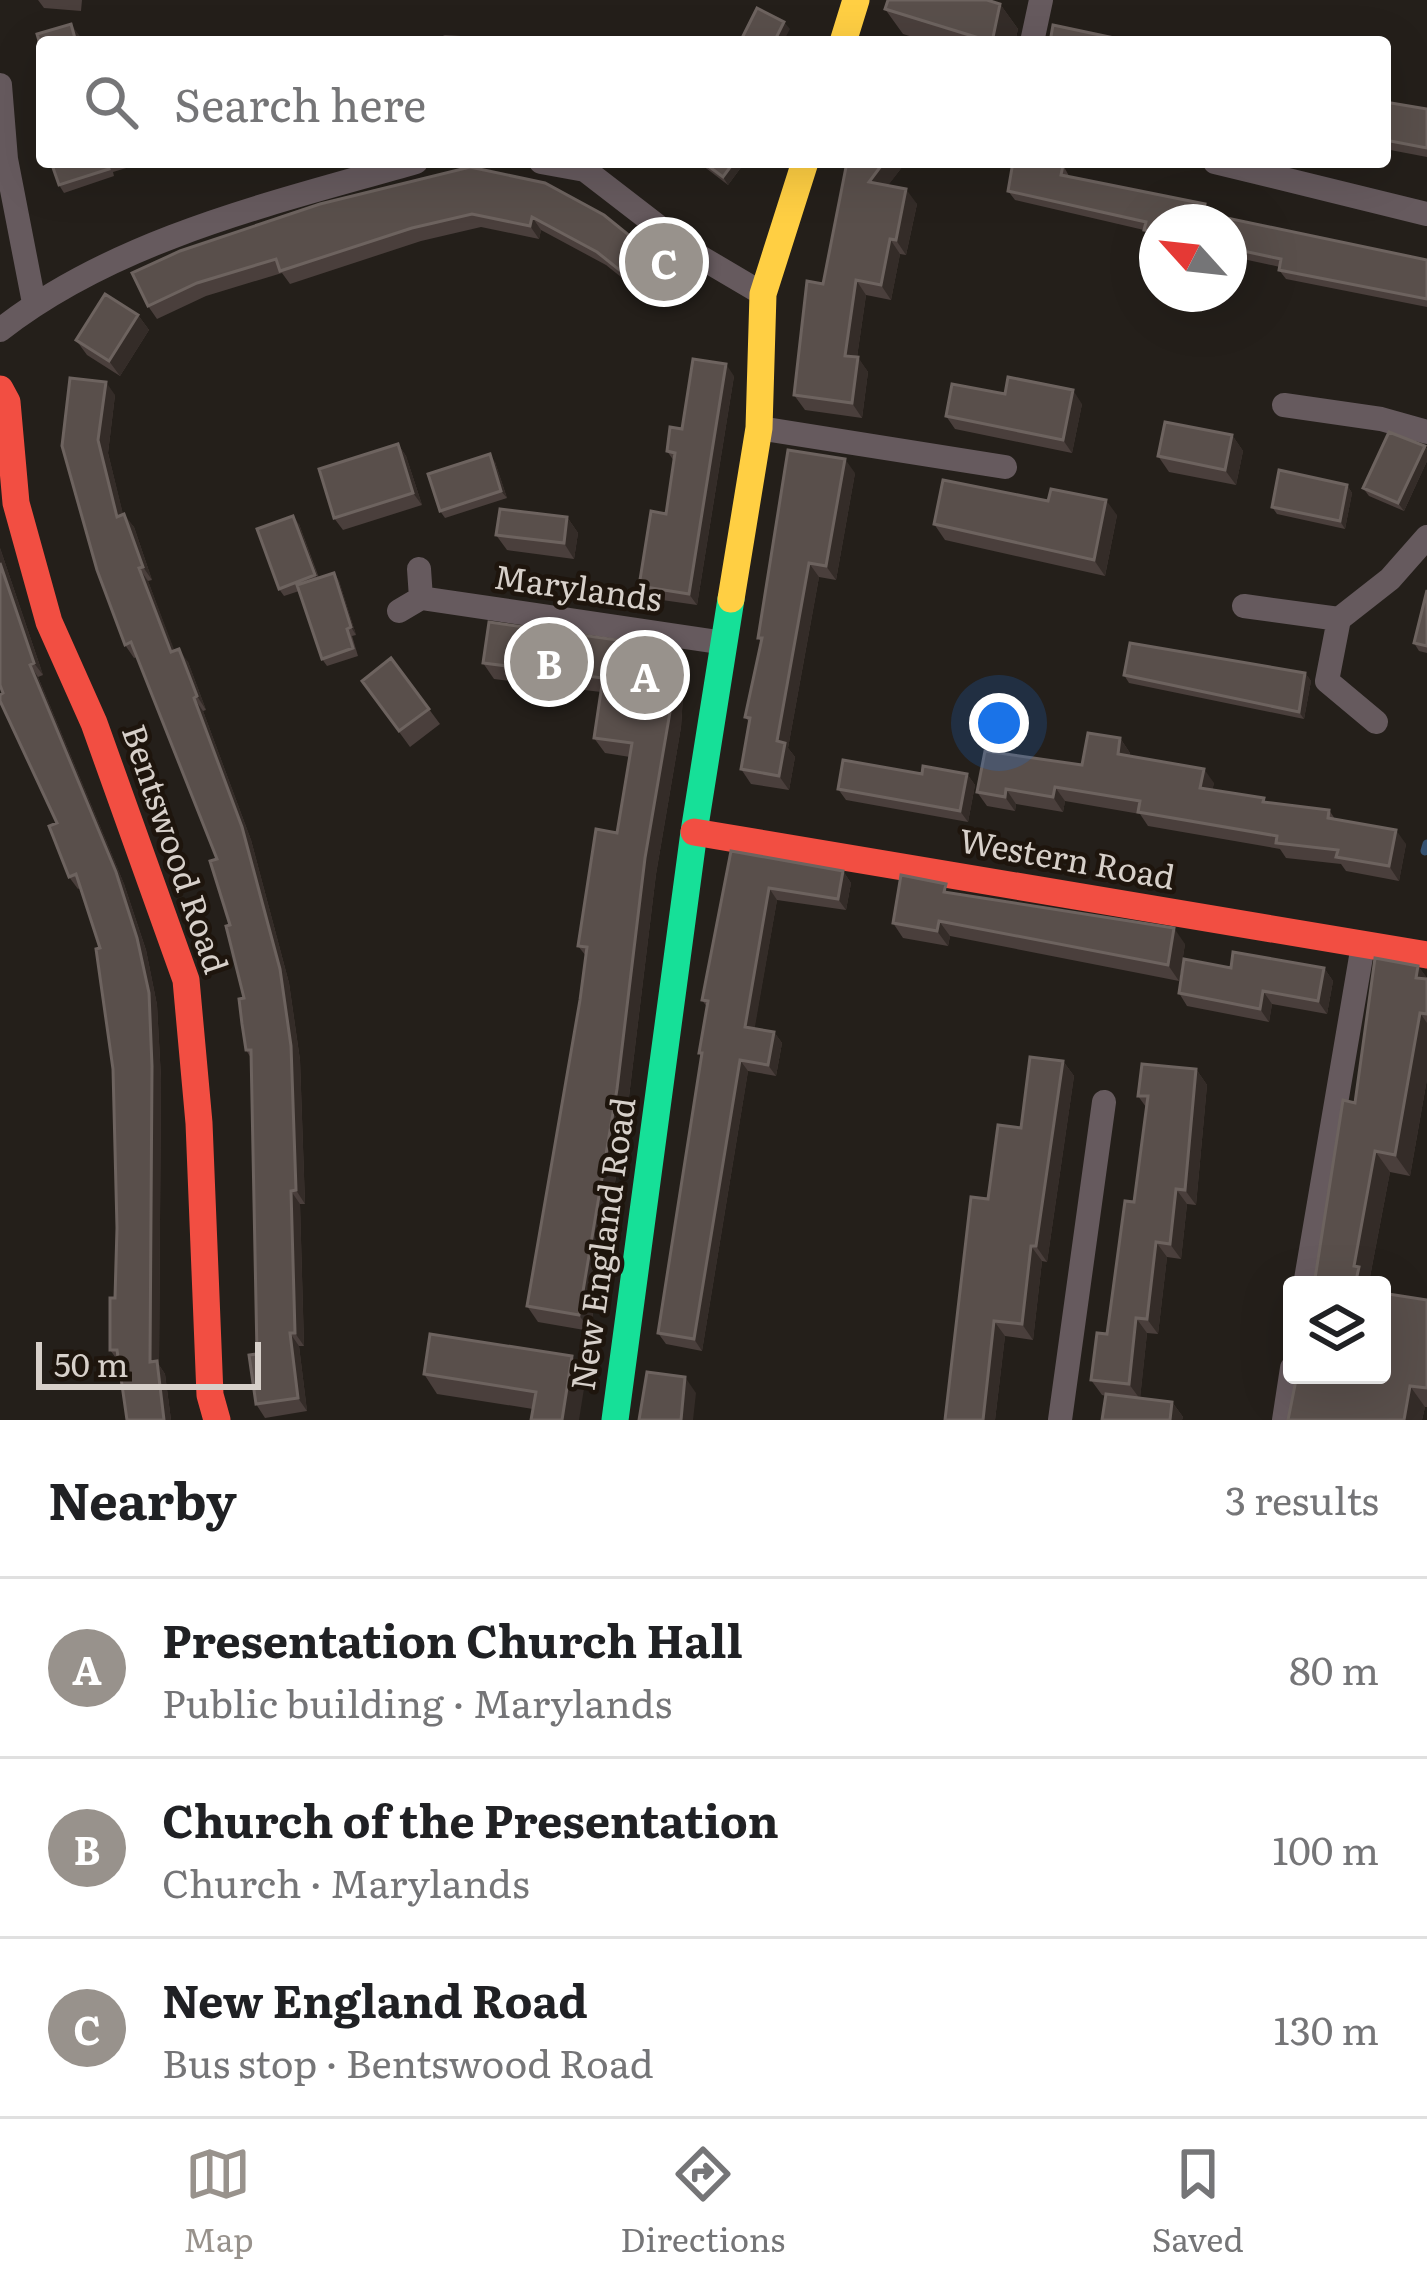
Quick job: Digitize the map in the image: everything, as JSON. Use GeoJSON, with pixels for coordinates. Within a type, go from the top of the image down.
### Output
{"type":"FeatureCollection","features":[{"type":"Feature","properties":{"kind":"street"},"geometry":{"type":"LineString","coordinates":[[845,36],[856,0]]}},
{"type":"Feature","properties":{"kind":"street"},"geometry":{"type":"LineString","coordinates":[[1033,36],[1041,0]]}},
{"type":"Feature","properties":{"kind":"street"},"geometry":{"type":"LineString","coordinates":[[0,85],[6,159],[34,304]]}},
{"type":"Feature","properties":{"kind":"street"},"geometry":{"type":"LineString","coordinates":[[0,330],[34,304],[106,263],[278,202],[395,168]]}},
{"type":"Feature","properties":{"kind":"street"},"geometry":{"type":"LineString","coordinates":[[573,168],[584,170],[690,251],[763,294]]}},
{"type":"Feature","properties":{"kind":"street","name":"New England Road"},"geometry":{"type":"LineString","coordinates":[[615,1420],[694,832],[759,428],[763,294],[803,168]]}},
{"type":"Feature","properties":{"kind":"street"},"geometry":{"type":"LineString","coordinates":[[1239,168],[1427,214]]}},
{"type":"Feature","properties":{"kind":"street","name":"Bentswood Road"},"geometry":{"type":"LineString","coordinates":[[0,388],[7,402],[16,503],[49,622],[94,723],[186,980],[200,1123],[210,1395],[217,1420]]}},
{"type":"Feature","properties":{"kind":"street"},"geometry":{"type":"LineString","coordinates":[[1283,405],[1382,419],[1427,432]]}},
{"type":"Feature","properties":{"kind":"street"},"geometry":{"type":"LineString","coordinates":[[759,428],[1005,467]]}},
{"type":"Feature","properties":{"kind":"street"},"geometry":{"type":"LineString","coordinates":[[1376,722],[1327,681],[1339,620],[1390,579],[1427,537]]}},
{"type":"Feature","properties":{"kind":"street","name":"Marylands"},"geometry":{"type":"LineString","coordinates":[[419,568],[410,604],[724,643]]}},
{"type":"Feature","properties":{"kind":"street"},"geometry":{"type":"LineString","coordinates":[[1244,606],[1339,620]]}},
{"type":"Feature","properties":{"kind":"street","name":"Western Road"},"geometry":{"type":"LineString","coordinates":[[694,832],[1427,955]]}},
{"type":"Feature","properties":{"kind":"street"},"geometry":{"type":"LineString","coordinates":[[1306,1276],[1363,945]]}},
{"type":"Feature","properties":{"kind":"street"},"geometry":{"type":"LineString","coordinates":[[1061,1407],[1104,1102]]}},
{"type":"Feature","properties":{"kind":"street"},"geometry":{"type":"LineString","coordinates":[[1284,1420],[1290,1384]]}},
{"type":"Feature","properties":{"kind":"building"},"geometry":{"type":"Polygon","coordinates":[[[888,0],[1000,4],[993,36],[973,36],[885,9],[888,0]]]}},
{"type":"Feature","properties":{"kind":"building"},"geometry":{"type":"Polygon","coordinates":[[[757,8],[784,22],[777,36],[743,36],[757,8]]]}},
{"type":"Feature","properties":{"kind":"building"},"geometry":{"type":"Polygon","coordinates":[[[71,24],[74,36],[38,36],[71,24]]]}},
{"type":"Feature","properties":{"kind":"building"},"geometry":{"type":"Polygon","coordinates":[[[1053,25],[1105,36],[1051,36],[1053,25]]]}},
{"type":"Feature","properties":{"kind":"building"},"geometry":{"type":"Polygon","coordinates":[[[1391,103],[1427,109],[1427,148],[1391,141],[1391,103]]]}},
{"type":"Feature","properties":{"kind":"building"},"geometry":{"type":"Polygon","coordinates":[[[53,168],[109,169],[59,185],[53,168]]]}},
{"type":"Feature","properties":{"kind":"building"},"geometry":{"type":"Polygon","coordinates":[[[475,168],[545,183],[604,215],[662,262],[642,288],[597,252],[532,217],[530,226],[472,214],[412,228],[280,271],[276,259],[197,283],[148,306],[132,273],[180,251],[320,204],[475,168]]]}},
{"type":"Feature","properties":{"kind":"building"},"geometry":{"type":"Polygon","coordinates":[[[846,168],[880,168],[869,182],[906,189],[881,285],[856,280],[845,356],[858,357],[852,403],[794,395],[807,281],[823,284],[846,168]]]}},
{"type":"Feature","properties":{"kind":"building"},"geometry":{"type":"Polygon","coordinates":[[[1012,168],[1062,168],[1061,175],[1205,204],[1139,204],[1139,220],[1008,191],[1012,168]]]}},
{"type":"Feature","properties":{"kind":"building"},"geometry":{"type":"Polygon","coordinates":[[[1247,222],[1427,260],[1427,299],[1279,270],[1281,259],[1247,252],[1247,222]]]}},
{"type":"Feature","properties":{"kind":"building"},"geometry":{"type":"Polygon","coordinates":[[[105,294],[138,315],[109,361],[76,340],[105,294]]]}},
{"type":"Feature","properties":{"kind":"building"},"geometry":{"type":"Polygon","coordinates":[[[693,359],[726,364],[689,594],[639,586],[651,511],[666,514],[675,453],[667,451],[670,427],[682,429],[693,359]]]}},
{"type":"Feature","properties":{"kind":"building"},"geometry":{"type":"Polygon","coordinates":[[[1008,377],[1073,390],[1063,440],[946,416],[952,384],[1005,394],[1008,377]]]}},
{"type":"Feature","properties":{"kind":"building"},"geometry":{"type":"Polygon","coordinates":[[[70,378],[106,382],[98,440],[117,517],[124,514],[171,652],[179,649],[197,696],[242,827],[280,969],[291,1046],[296,1190],[291,1191],[295,1333],[290,1333],[298,1398],[256,1404],[249,1355],[257,1354],[251,1050],[246,1050],[242,1024],[239,999],[244,998],[226,926],[230,925],[210,861],[217,859],[131,642],[125,645],[97,570],[62,446],[70,378]]]}},
{"type":"Feature","properties":{"kind":"building"},"geometry":{"type":"Polygon","coordinates":[[[1165,422],[1232,435],[1225,470],[1158,456],[1165,422]]]}},
{"type":"Feature","properties":{"kind":"building"},"geometry":{"type":"Polygon","coordinates":[[[1389,432],[1425,446],[1398,503],[1363,488],[1389,432]]]}},
{"type":"Feature","properties":{"kind":"building"},"geometry":{"type":"Polygon","coordinates":[[[398,444],[413,493],[334,518],[319,469],[398,444]]]}},
{"type":"Feature","properties":{"kind":"building"},"geometry":{"type":"Polygon","coordinates":[[[788,450],[845,459],[826,566],[809,563],[777,741],[785,743],[779,776],[741,769],[750,718],[745,717],[762,638],[758,638],[788,450]]]}},
{"type":"Feature","properties":{"kind":"building"},"geometry":{"type":"Polygon","coordinates":[[[490,454],[501,491],[440,511],[428,474],[490,454]]]}},
{"type":"Feature","properties":{"kind":"building"},"geometry":{"type":"Polygon","coordinates":[[[1279,470],[1347,485],[1340,521],[1272,507],[1279,470]]]}},
{"type":"Feature","properties":{"kind":"building"},"geometry":{"type":"Polygon","coordinates":[[[943,480],[1048,501],[1051,489],[1106,500],[1094,560],[934,524],[943,480]]]}},
{"type":"Feature","properties":{"kind":"building"},"geometry":{"type":"Polygon","coordinates":[[[500,509],[567,517],[564,543],[496,535],[500,509]]]}},
{"type":"Feature","properties":{"kind":"building"},"geometry":{"type":"Polygon","coordinates":[[[293,516],[315,575],[279,589],[257,529],[293,516]]]}},
{"type":"Feature","properties":{"kind":"building"},"geometry":{"type":"Polygon","coordinates":[[[0,563],[34,663],[30,665],[116,872],[149,993],[150,1362],[157,1361],[164,1420],[127,1420],[117,1350],[110,1350],[117,1228],[113,1069],[96,949],[100,948],[76,874],[69,877],[49,826],[57,823],[0,701],[0,563]]]}},
{"type":"Feature","properties":{"kind":"building"},"geometry":{"type":"Polygon","coordinates":[[[334,573],[353,648],[322,659],[297,585],[334,573]]]}},
{"type":"Feature","properties":{"kind":"building"},"geometry":{"type":"Polygon","coordinates":[[[1427,590],[1427,646],[1414,643],[1427,590]]]}},
{"type":"Feature","properties":{"kind":"building"},"geometry":{"type":"Polygon","coordinates":[[[489,622],[674,648],[670,712],[645,858],[617,1089],[579,1315],[527,1306],[580,1000],[587,947],[578,946],[596,829],[617,833],[632,743],[594,738],[603,678],[483,663],[489,622]]]}},
{"type":"Feature","properties":{"kind":"building"},"geometry":{"type":"Polygon","coordinates":[[[1130,643],[1305,673],[1299,712],[1124,675],[1130,643]]]}},
{"type":"Feature","properties":{"kind":"building"},"geometry":{"type":"Polygon","coordinates":[[[391,658],[429,709],[399,731],[362,681],[391,658]]]}},
{"type":"Feature","properties":{"kind":"building"},"geometry":{"type":"Polygon","coordinates":[[[1088,733],[1120,738],[1118,754],[1204,769],[1200,788],[1329,810],[1328,818],[1396,830],[1389,866],[1336,857],[1338,850],[1276,843],[1277,836],[1138,812],[1140,801],[1055,787],[1053,797],[1006,789],[1005,797],[977,792],[985,751],[1082,765],[1088,733]]]}},
{"type":"Feature","properties":{"kind":"building"},"geometry":{"type":"Polygon","coordinates":[[[843,760],[922,774],[923,766],[967,774],[960,811],[838,789],[843,760]]]}},
{"type":"Feature","properties":{"kind":"building"},"geometry":{"type":"Polygon","coordinates":[[[731,851],[843,871],[838,899],[769,888],[745,1027],[774,1032],[768,1065],[740,1060],[694,1339],[658,1333],[702,1053],[708,1001],[702,1000],[731,851]]]}},
{"type":"Feature","properties":{"kind":"building"},"geometry":{"type":"Polygon","coordinates":[[[901,875],[946,884],[944,892],[1174,928],[1168,965],[939,921],[937,931],[893,923],[901,875]]]}},
{"type":"Feature","properties":{"kind":"building"},"geometry":{"type":"Polygon","coordinates":[[[1233,952],[1324,968],[1318,1001],[1263,991],[1260,1009],[1179,993],[1184,959],[1231,968],[1233,952]]]}},
{"type":"Feature","properties":{"kind":"building"},"geometry":{"type":"Polygon","coordinates":[[[1375,958],[1418,966],[1416,978],[1427,979],[1427,1014],[1420,1013],[1395,1155],[1375,1151],[1354,1266],[1359,1267],[1357,1276],[1315,1276],[1343,1100],[1355,1103],[1375,958]]]}},
{"type":"Feature","properties":{"kind":"building"},"geometry":{"type":"Polygon","coordinates":[[[1030,1057],[1063,1061],[1022,1324],[994,1321],[983,1420],[945,1420],[971,1197],[988,1199],[998,1125],[1021,1128],[1030,1057]]]}},
{"type":"Feature","properties":{"kind":"building"},"geometry":{"type":"Polygon","coordinates":[[[1142,1064],[1196,1069],[1185,1190],[1176,1189],[1170,1244],[1156,1242],[1147,1319],[1136,1318],[1129,1384],[1091,1380],[1097,1333],[1107,1334],[1125,1201],[1134,1202],[1148,1096],[1138,1096],[1142,1064]]]}},
{"type":"Feature","properties":{"kind":"building"},"geometry":{"type":"Polygon","coordinates":[[[1391,1294],[1427,1300],[1427,1388],[1410,1386],[1404,1420],[1288,1420],[1295,1384],[1391,1384],[1391,1294]]]}},
{"type":"Feature","properties":{"kind":"building"},"geometry":{"type":"Polygon","coordinates":[[[430,1334],[572,1356],[562,1420],[531,1420],[536,1392],[424,1374],[430,1334]]]}},
{"type":"Feature","properties":{"kind":"building"},"geometry":{"type":"Polygon","coordinates":[[[647,1372],[685,1377],[681,1420],[639,1420],[647,1372]]]}},
{"type":"Feature","properties":{"kind":"building"},"geometry":{"type":"Polygon","coordinates":[[[1106,1394],[1172,1402],[1170,1420],[1102,1420],[1106,1394]]]}},
{"type":"Feature","properties":{"kind":"waterway"},"geometry":{"type":"LineString","coordinates":[[1425,851],[1427,844]]}},
{"type":"Feature","properties":{"kind":"traffic: fast"},"geometry":{"type":"LineString","coordinates":[[615,1420],[694,832],[731,599]]}},
{"type":"Feature","properties":{"kind":"traffic: slow"},"geometry":{"type":"LineString","coordinates":[[845,36],[856,0]]}},
{"type":"Feature","properties":{"kind":"traffic: slow"},"geometry":{"type":"LineString","coordinates":[[731,599],[759,428],[763,294],[803,168]]}},
{"type":"Feature","properties":{"kind":"traffic: jam"},"geometry":{"type":"LineString","coordinates":[[0,389],[7,402],[16,503],[49,622],[94,723],[186,980],[199,1123],[210,1395],[217,1420]]}},
{"type":"Feature","properties":{"kind":"traffic: jam"},"geometry":{"type":"LineString","coordinates":[[694,832],[1427,955]]}},
{"type":"Feature","properties":{"kind":"place","name":"New England Road"},"geometry":{"type":"Point","coordinates":[664,262]}},
{"type":"Feature","properties":{"kind":"place","name":"Church of the Presentation"},"geometry":{"type":"Point","coordinates":[549,662]}},
{"type":"Feature","properties":{"kind":"place","name":"Presentation Church Hall"},"geometry":{"type":"Point","coordinates":[645,675]}}]}
